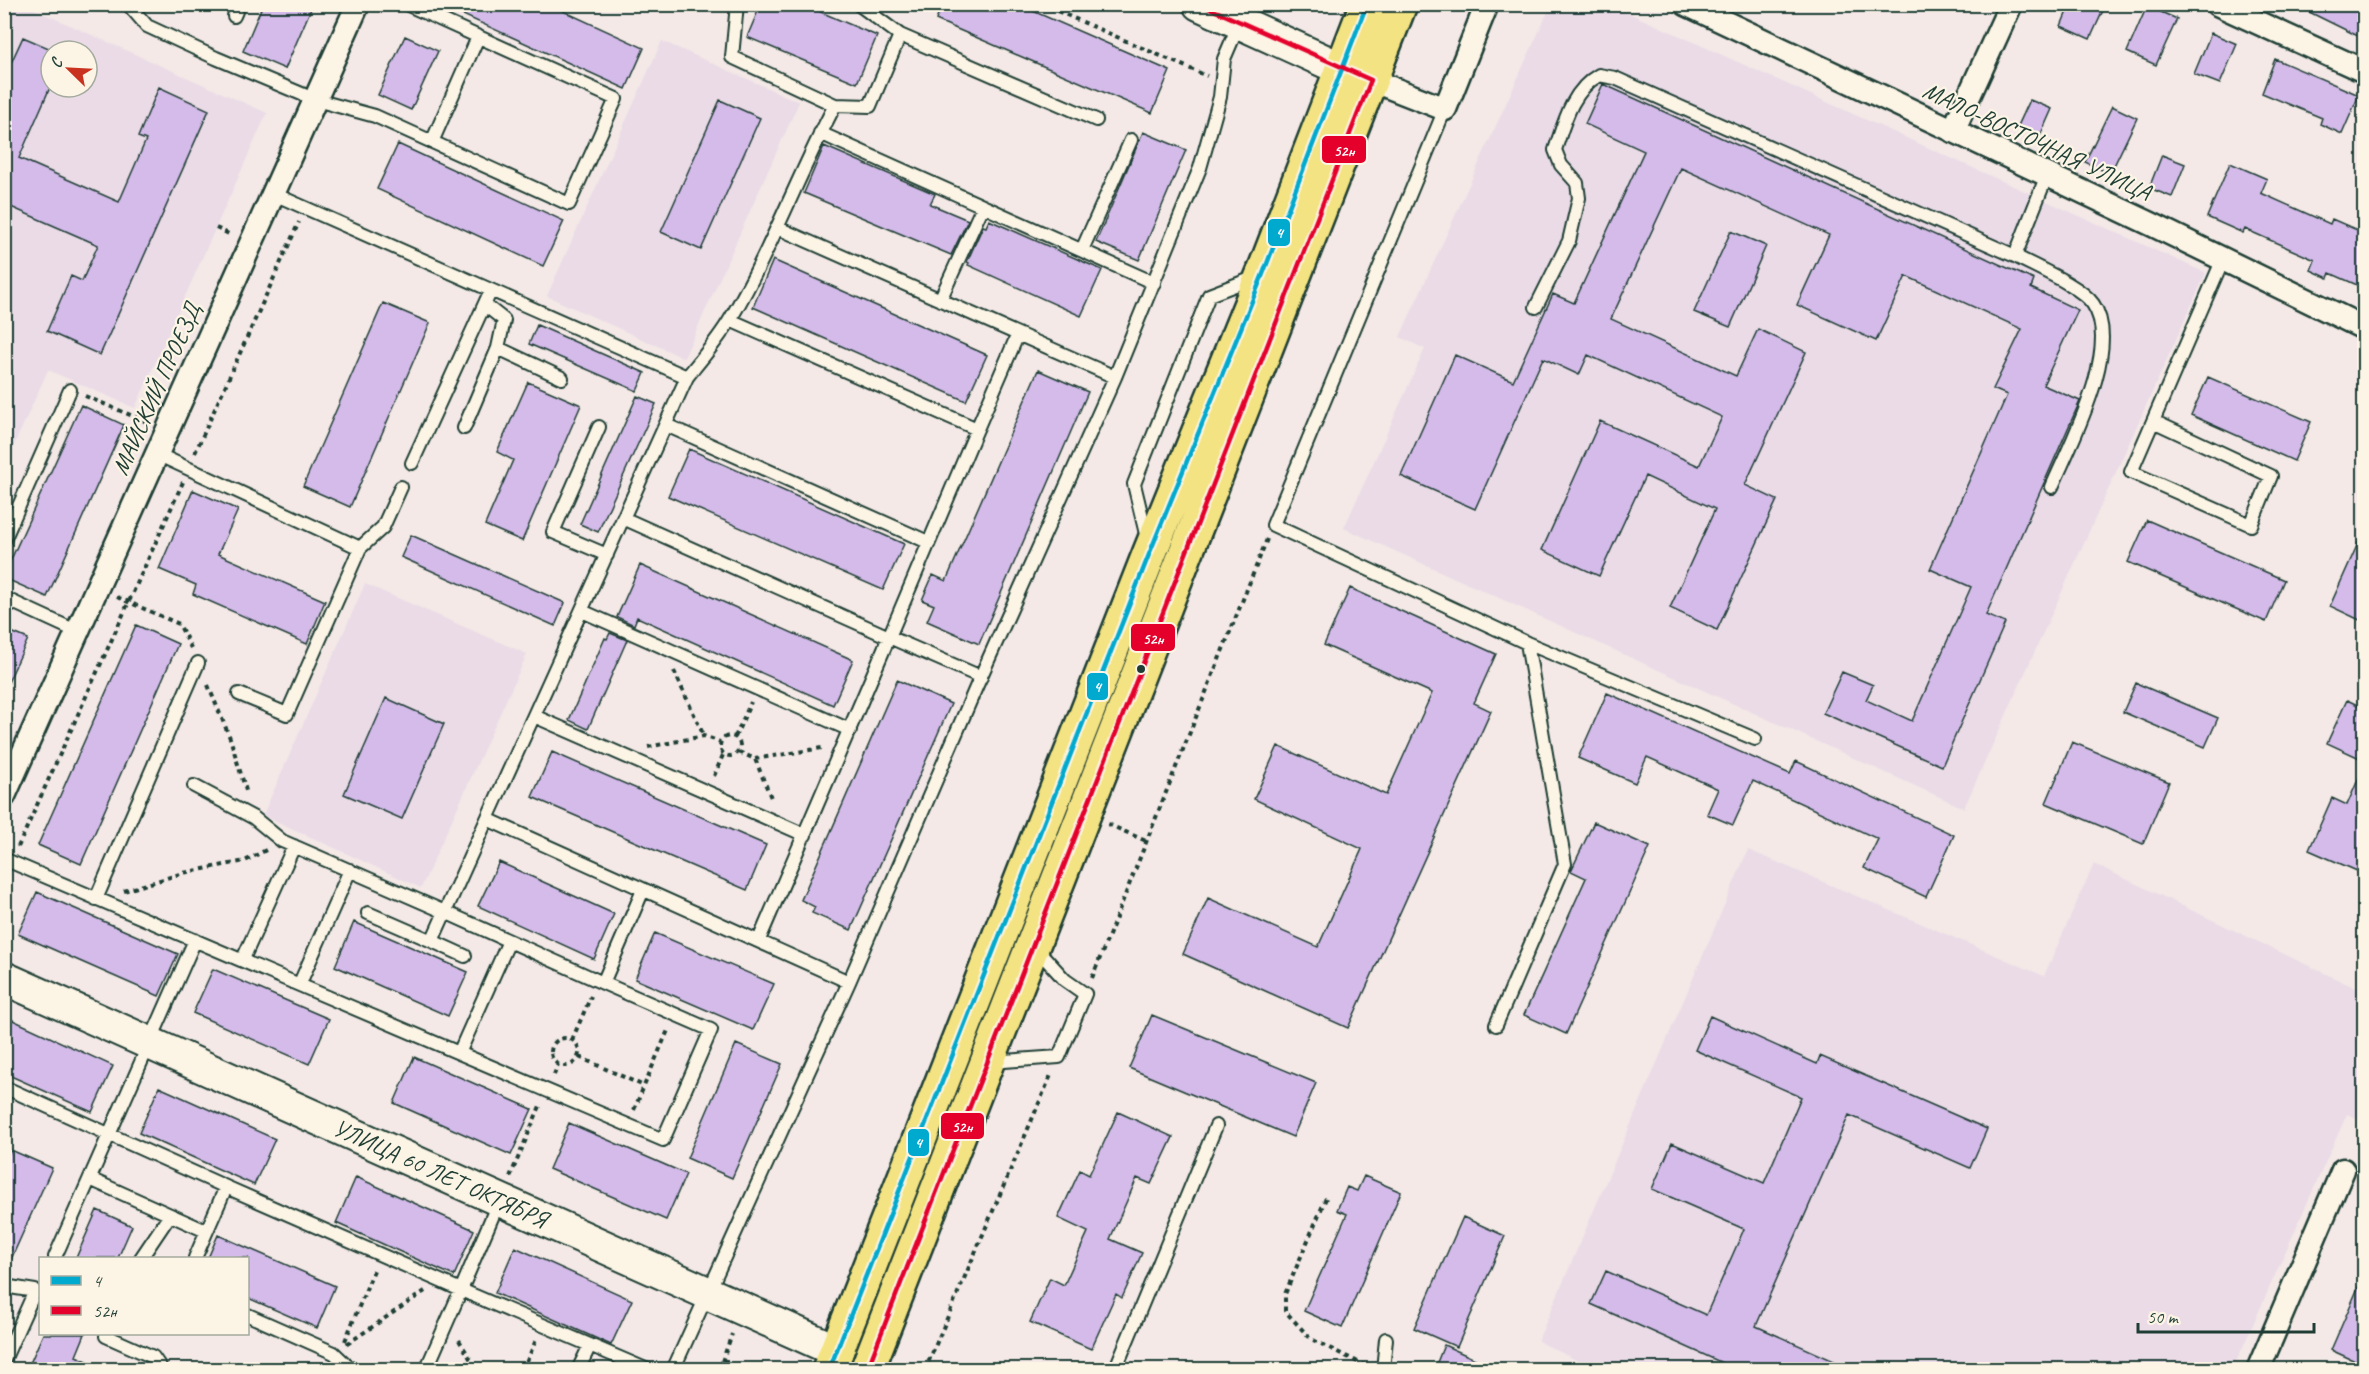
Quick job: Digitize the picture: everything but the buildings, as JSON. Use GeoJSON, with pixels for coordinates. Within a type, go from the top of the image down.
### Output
{"type":"FeatureCollection","features":[{"type":"Feature","properties":{"kind":"main road"},"geometry":{"type":"LineString","coordinates":[[1199,4],[1356,74]]}},
{"type":"Feature","properties":{"kind":"main road"},"geometry":{"type":"LineString","coordinates":[[870,1368],[1104,759],[1356,74],[1367,4]]}},
{"type":"Feature","properties":{"kind":"main road"},"geometry":{"type":"LineString","coordinates":[[833,1360],[1150,552],[1263,274],[1356,74],[1400,4]]}},
{"type":"Feature","properties":{"kind":"main road","name":"УЛИЦА 60 ЛЕТ ОКТЯБРЯ"},"geometry":{"type":"LineString","coordinates":[[4,978],[741,1308],[833,1360],[870,1368]]}},
{"type":"Feature","properties":{"kind":"street","name":"МАЙСКИЙ ПРОЕЗД"},"geometry":{"type":"LineString","coordinates":[[4,796],[358,4]]}},
{"type":"Feature","properties":{"kind":"street"},"geometry":{"type":"LineString","coordinates":[[1356,74],[1446,109],[1487,4]]}},
{"type":"Feature","properties":{"kind":"street","name":"МАЛО-ВОСТОЧНАЯ УЛИЦА"},"geometry":{"type":"LineString","coordinates":[[1686,4],[2364,328]]}},
{"type":"Feature","properties":{"kind":"street"},"geometry":{"type":"LineString","coordinates":[[1953,131],[2011,4]]}},
{"type":"Feature","properties":{"kind":"street"},"geometry":{"type":"LineString","coordinates":[[2217,4],[2364,71]]}},
{"type":"Feature","properties":{"kind":"street"},"geometry":{"type":"LineString","coordinates":[[2258,1370],[2343,1170]]}},
{"type":"Feature","properties":{"kind":"lane"},"geometry":{"type":"LineString","coordinates":[[128,4],[147,26],[316,100],[375,116],[570,204],[616,99],[478,37],[424,8],[406,4]]}},
{"type":"Feature","properties":{"kind":"lane"},"geometry":{"type":"LineString","coordinates":[[737,4],[732,57],[835,105],[870,106],[900,35]]}},
{"type":"Feature","properties":{"kind":"lane"},"geometry":{"type":"LineString","coordinates":[[862,5],[900,35],[1096,120]]}},
{"type":"Feature","properties":{"kind":"lane"},"geometry":{"type":"LineString","coordinates":[[673,1370],[849,982],[981,677],[1115,377],[1200,168],[1220,97],[1224,59],[1240,22]]}},
{"type":"Feature","properties":{"kind":"lane"},"geometry":{"type":"LineString","coordinates":[[432,142],[478,37]]}},
{"type":"Feature","properties":{"kind":"lane"},"geometry":{"type":"LineString","coordinates":[[1536,307],[1569,241],[1579,198],[1577,183],[1561,165],[1556,150],[1568,112],[1587,81],[1599,75],[1615,78],[2015,256],[2074,288],[2093,304],[2101,326],[2101,351],[2092,394],[2052,487]]}},
{"type":"Feature","properties":{"kind":"lane"},"geometry":{"type":"LineString","coordinates":[[432,941],[687,376],[730,320],[778,228],[820,133],[835,105]]}},
{"type":"Feature","properties":{"kind":"lane"},"geometry":{"type":"LineString","coordinates":[[1446,109],[1272,525],[1527,643],[1755,739]]}},
{"type":"Feature","properties":{"kind":"lane"},"geometry":{"type":"LineString","coordinates":[[820,133],[1154,283]]}},
{"type":"Feature","properties":{"kind":"lane"},"geometry":{"type":"LineString","coordinates":[[1082,250],[1131,140]]}},
{"type":"Feature","properties":{"kind":"lane"},"geometry":{"type":"LineString","coordinates":[[2015,256],[2047,176]]}},
{"type":"Feature","properties":{"kind":"lane"},"geometry":{"type":"LineString","coordinates":[[274,194],[687,376]]}},
{"type":"Feature","properties":{"kind":"lane"},"geometry":{"type":"LineString","coordinates":[[940,300],[983,206]]}},
{"type":"Feature","properties":{"kind":"lane"},"geometry":{"type":"LineString","coordinates":[[778,228],[1115,377]]}},
{"type":"Feature","properties":{"kind":"lane"},"geometry":{"type":"LineString","coordinates":[[2153,421],[2271,476],[2251,525],[2131,472],[2153,421],[2223,259]]}},
{"type":"Feature","properties":{"kind":"lane"},"geometry":{"type":"LineString","coordinates":[[412,463],[491,290]]}},
{"type":"Feature","properties":{"kind":"lane"},"geometry":{"type":"LineString","coordinates":[[464,428],[498,348],[504,320],[484,305]]}},
{"type":"Feature","properties":{"kind":"lane"},"geometry":{"type":"LineString","coordinates":[[730,320],[977,429]]}},
{"type":"Feature","properties":{"kind":"lane"},"geometry":{"type":"LineString","coordinates":[[759,940],[1018,334]]}},
{"type":"Feature","properties":{"kind":"lane"},"geometry":{"type":"LineString","coordinates":[[498,348],[562,378]]}},
{"type":"Feature","properties":{"kind":"lane"},"geometry":{"type":"LineString","coordinates":[[4,540],[70,390]]}},
{"type":"Feature","properties":{"kind":"lane"},"geometry":{"type":"LineString","coordinates":[[666,425],[928,542]]}},
{"type":"Feature","properties":{"kind":"lane"},"geometry":{"type":"LineString","coordinates":[[599,427],[553,532],[607,555]]}},
{"type":"Feature","properties":{"kind":"lane"},"geometry":{"type":"LineString","coordinates":[[157,454],[360,548]]}},
{"type":"Feature","properties":{"kind":"lane"},"geometry":{"type":"LineString","coordinates":[[239,694],[287,714],[360,548],[383,527],[401,487]]}},
{"type":"Feature","properties":{"kind":"lane"},"geometry":{"type":"LineString","coordinates":[[623,519],[981,677]]}},
{"type":"Feature","properties":{"kind":"lane"},"geometry":{"type":"LineString","coordinates":[[4,598],[78,632]]}},
{"type":"Feature","properties":{"kind":"lane"},"geometry":{"type":"LineString","coordinates":[[582,610],[850,730]]}},
{"type":"Feature","properties":{"kind":"lane"},"geometry":{"type":"LineString","coordinates":[[1496,1025],[1565,864],[1527,643]]}},
{"type":"Feature","properties":{"kind":"lane"},"geometry":{"type":"LineString","coordinates":[[96,899],[198,663]]}},
{"type":"Feature","properties":{"kind":"lane"},"geometry":{"type":"LineString","coordinates":[[534,716],[804,835]]}},
{"type":"Feature","properties":{"kind":"lane"},"geometry":{"type":"LineString","coordinates":[[8,860],[460,1051],[663,1140],[711,1030],[282,841],[254,818],[194,786]]}},
{"type":"Feature","properties":{"kind":"lane"},"geometry":{"type":"LineString","coordinates":[[487,819],[849,982]]}},
{"type":"Feature","properties":{"kind":"lane"},"geometry":{"type":"LineString","coordinates":[[243,959],[294,846]]}},
{"type":"Feature","properties":{"kind":"lane"},"geometry":{"type":"LineString","coordinates":[[300,983],[350,870]]}},
{"type":"Feature","properties":{"kind":"lane"},"geometry":{"type":"LineString","coordinates":[[603,983],[643,890]]}},
{"type":"Feature","properties":{"kind":"lane"},"geometry":{"type":"LineString","coordinates":[[368,913],[465,956]]}},
{"type":"Feature","properties":{"kind":"lane"},"geometry":{"type":"LineString","coordinates":[[55,1257],[195,940]]}},
{"type":"Feature","properties":{"kind":"lane"},"geometry":{"type":"LineString","coordinates":[[460,1051],[509,941]]}},
{"type":"Feature","properties":{"kind":"lane"},"geometry":{"type":"LineString","coordinates":[[988,1062],[1059,1057],[1085,994],[1065,980],[1034,945]]}},
{"type":"Feature","properties":{"kind":"lane"},"geometry":{"type":"LineString","coordinates":[[4,1087],[380,1255],[648,1370]]}},
{"type":"Feature","properties":{"kind":"lane"},"geometry":{"type":"LineString","coordinates":[[1115,1370],[1216,1126]]}},
{"type":"Feature","properties":{"kind":"lane"},"geometry":{"type":"LineString","coordinates":[[90,1179],[206,1232]]}},
{"type":"Feature","properties":{"kind":"lane"},"geometry":{"type":"LineString","coordinates":[[195,1257],[226,1187]]}},
{"type":"Feature","properties":{"kind":"lane"},"geometry":{"type":"LineString","coordinates":[[426,1370],[500,1200]]}},
{"type":"Feature","properties":{"kind":"lane"},"geometry":{"type":"LineString","coordinates":[[142,1257],[170,1215]]}},
{"type":"Feature","properties":{"kind":"lane"},"geometry":{"type":"LineString","coordinates":[[4,1286],[35,1291],[4,1360]]}},
{"type":"Feature","properties":{"kind":"lane"},"geometry":{"type":"LineString","coordinates":[[249,1315],[333,1353],[352,1370]]}},
{"type":"Feature","properties":{"kind":"lane"},"geometry":{"type":"LineString","coordinates":[[106,1335],[153,1357],[162,1370]]}},
{"type":"Feature","properties":{"kind":"lane"},"geometry":{"type":"LineString","coordinates":[[1383,1370],[1386,1340]]}},
{"type":"Feature","properties":{"kind":"lane"},"geometry":{"type":"LineString","coordinates":[[578,1370],[590,1345]]}},
{"type":"Feature","properties":{"kind":"path"},"geometry":{"type":"LineString","coordinates":[[1041,4],[1221,82]]}},
{"type":"Feature","properties":{"kind":"path"},"geometry":{"type":"LineString","coordinates":[[8,860],[306,208]]}},
{"type":"Feature","properties":{"kind":"path"},"geometry":{"type":"LineString","coordinates":[[70,390],[167,431]]}},
{"type":"Feature","properties":{"kind":"path"},"geometry":{"type":"LineString","coordinates":[[1085,994],[1272,525]]}},
{"type":"Feature","properties":{"kind":"path"},"geometry":{"type":"LineString","coordinates":[[663,647],[704,736]]}},
{"type":"Feature","properties":{"kind":"path"},"geometry":{"type":"LineString","coordinates":[[735,737],[757,689]]}},
{"type":"Feature","properties":{"kind":"path"},"geometry":{"type":"LineString","coordinates":[[618,753],[704,736],[720,742]]}},
{"type":"Feature","properties":{"kind":"path"},"geometry":{"type":"LineString","coordinates":[[729,736],[735,737],[740,744],[739,752],[735,756],[723,755],[719,749],[720,742],[729,736]]}},
{"type":"Feature","properties":{"kind":"path"},"geometry":{"type":"LineString","coordinates":[[739,752],[755,759],[844,744]]}},
{"type":"Feature","properties":{"kind":"path"},"geometry":{"type":"LineString","coordinates":[[708,792],[723,755]]}},
{"type":"Feature","properties":{"kind":"path"},"geometry":{"type":"LineString","coordinates":[[755,759],[782,825]]}},
{"type":"Feature","properties":{"kind":"path"},"geometry":{"type":"LineString","coordinates":[[1110,825],[1146,841]]}},
{"type":"Feature","properties":{"kind":"path"},"geometry":{"type":"LineString","coordinates":[[96,899],[183,873],[245,861],[282,841]]}},
{"type":"Feature","properties":{"kind":"path"},"geometry":{"type":"LineString","coordinates":[[572,1040],[590,998],[603,983]]}},
{"type":"Feature","properties":{"kind":"path"},"geometry":{"type":"LineString","coordinates":[[628,1124],[675,1014]]}},
{"type":"Feature","properties":{"kind":"path"},"geometry":{"type":"LineString","coordinates":[[564,1038],[572,1040],[579,1047],[579,1057],[574,1064],[566,1066],[558,1064],[552,1058],[552,1049],[556,1042],[564,1038]]}},
{"type":"Feature","properties":{"kind":"path"},"geometry":{"type":"LineString","coordinates":[[579,1057],[645,1086]]}},
{"type":"Feature","properties":{"kind":"path"},"geometry":{"type":"LineString","coordinates":[[925,1370],[1059,1057]]}},
{"type":"Feature","properties":{"kind":"path"},"geometry":{"type":"LineString","coordinates":[[500,1200],[558,1064]]}},
{"type":"Feature","properties":{"kind":"path"},"geometry":{"type":"LineString","coordinates":[[1326,1198],[1284,1294],[1285,1311],[1311,1339],[1375,1370]]}},
{"type":"Feature","properties":{"kind":"path"},"geometry":{"type":"LineString","coordinates":[[380,1255],[342,1347],[441,1281]]}},
{"type":"Feature","properties":{"kind":"path"},"geometry":{"type":"LineString","coordinates":[[719,1370],[741,1308]]}},
{"type":"Feature","properties":{"kind":"path"},"geometry":{"type":"LineString","coordinates":[[447,1322],[477,1370]]}},
{"type":"Feature","properties":{"kind":"path"},"geometry":{"type":"LineString","coordinates":[[523,1370],[543,1325]]}},
{"type":"Feature","properties":{"kind":"path"},"geometry":{"type":"LineString","coordinates":[[726,1355],[726,1370]]}},
{"type":"Feature","properties":{"kind":"shaded area"},"geometry":{"type":"Polygon","coordinates":[[[22,4],[267,113],[135,408],[48,370],[5,465],[4,5],[22,4]]]}},
{"type":"Feature","properties":{"kind":"shaded area"},"geometry":{"type":"Polygon","coordinates":[[[1551,5],[1611,5],[2206,273],[1964,808],[1344,528],[1425,349],[1400,337],[1551,5]]]}},
{"type":"Feature","properties":{"kind":"shaded area"},"geometry":{"type":"Polygon","coordinates":[[[662,41],[799,102],[684,358],[547,296],[662,41]]]}},
{"type":"Feature","properties":{"kind":"shaded area"},"geometry":{"type":"Polygon","coordinates":[[[365,584],[527,654],[421,888],[263,815],[365,584]]]}},
{"type":"Feature","properties":{"kind":"shaded area"},"geometry":{"type":"Polygon","coordinates":[[[1748,850],[2044,976],[2094,864],[2364,992],[2364,1121],[2347,1114],[2233,1369],[1596,1370],[1538,1341],[1748,850]]]}},
{"type":"Feature","properties":{"kind":"transit line","name":"52н"},"geometry":{"type":"LineString","coordinates":[[867,1370],[1371,80],[1200,4]]}},
{"type":"Feature","properties":{"kind":"transit line","name":"4"},"geometry":{"type":"LineString","coordinates":[[829,1370],[1150,552],[1263,274],[1367,4]]}}]}
